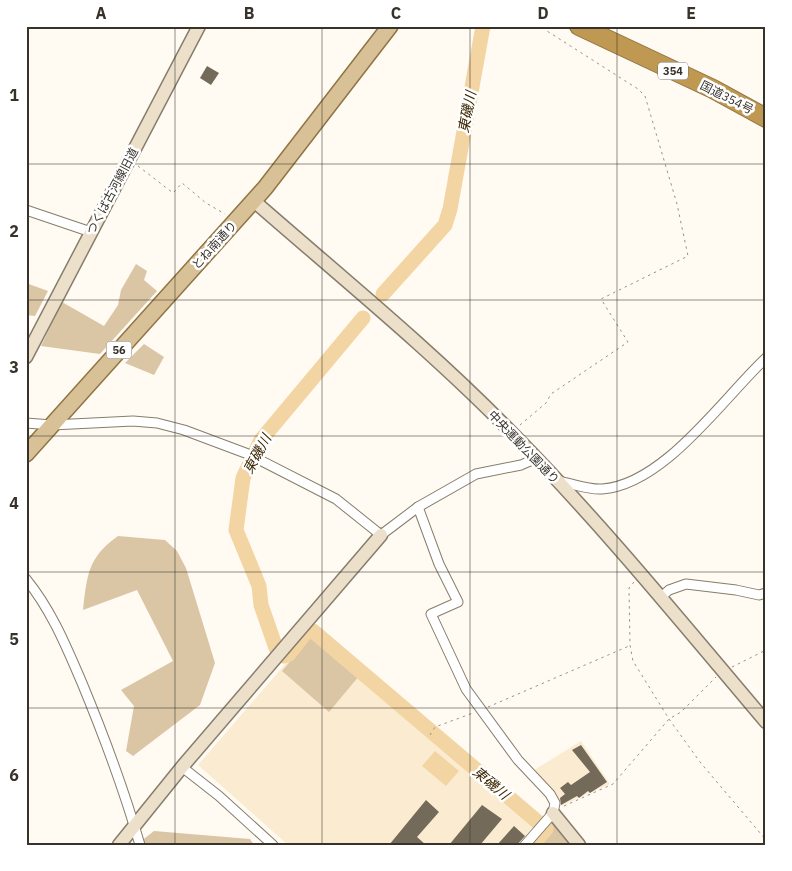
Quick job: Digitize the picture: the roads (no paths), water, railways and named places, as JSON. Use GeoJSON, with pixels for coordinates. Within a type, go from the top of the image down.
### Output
{"type":"FeatureCollection","features":[{"type":"Feature","properties":{"kind":"highway","name":"国道354号"},"geometry":{"type":"LineString","coordinates":[[591,29],[713,88],[766,118]]}},
{"type":"Feature","properties":{"kind":"main road","name":"とね南通り"},"geometry":{"type":"LineString","coordinates":[[26,454],[254,201],[326,112],[390,26]]}},
{"type":"Feature","properties":{"kind":"street","name":"つくば古河線旧道"},"geometry":{"type":"LineString","coordinates":[[26,357],[199,26]]}},
{"type":"Feature","properties":{"kind":"street","name":"中央運動公園通り"},"geometry":{"type":"LineString","coordinates":[[254,201],[423,348],[537,458],[641,574],[766,722]]}},
{"type":"Feature","properties":{"kind":"street"},"geometry":{"type":"LineString","coordinates":[[26,210],[91,232]]}},
{"type":"Feature","properties":{"kind":"street"},"geometry":{"type":"LineString","coordinates":[[557,481],[602,489],[631,482],[655,469],[766,358]]}},
{"type":"Feature","properties":{"kind":"street"},"geometry":{"type":"LineString","coordinates":[[26,423],[52,425],[107,421],[157,423],[251,455],[336,499],[381,535]]}},
{"type":"Feature","properties":{"kind":"street"},"geometry":{"type":"LineString","coordinates":[[119,845],[182,767],[381,535],[418,507],[476,474],[521,465],[537,458]]}},
{"type":"Feature","properties":{"kind":"street"},"geometry":{"type":"LineString","coordinates":[[418,507],[439,564],[458,602],[431,614],[459,676],[518,760],[550,794],[555,803],[553,813],[525,845]]}},
{"type":"Feature","properties":{"kind":"street"},"geometry":{"type":"LineString","coordinates":[[26,579],[56,622],[96,717],[140,845]]}},
{"type":"Feature","properties":{"kind":"street"},"geometry":{"type":"LineString","coordinates":[[660,598],[669,590],[686,584],[759,594],[766,593]]}},
{"type":"Feature","properties":{"kind":"street"},"geometry":{"type":"LineString","coordinates":[[182,767],[219,796],[273,845]]}},
{"type":"Feature","properties":{"kind":"street"},"geometry":{"type":"LineString","coordinates":[[553,813],[579,845]]}},
{"type":"Feature","properties":{"kind":"waterway","name":"東磯川"},"geometry":{"type":"LineString","coordinates":[[383,294],[445,225],[450,209],[483,26]]}},
{"type":"Feature","properties":{"kind":"waterway","name":"東磯川"},"geometry":{"type":"LineString","coordinates":[[276,648],[261,605],[259,586],[236,530],[243,478],[261,440],[363,318]]}},
{"type":"Feature","properties":{"kind":"waterway","name":"東磯川"},"geometry":{"type":"LineString","coordinates":[[284,656],[289,654],[306,632],[313,631],[546,829],[532,845]]}}]}
